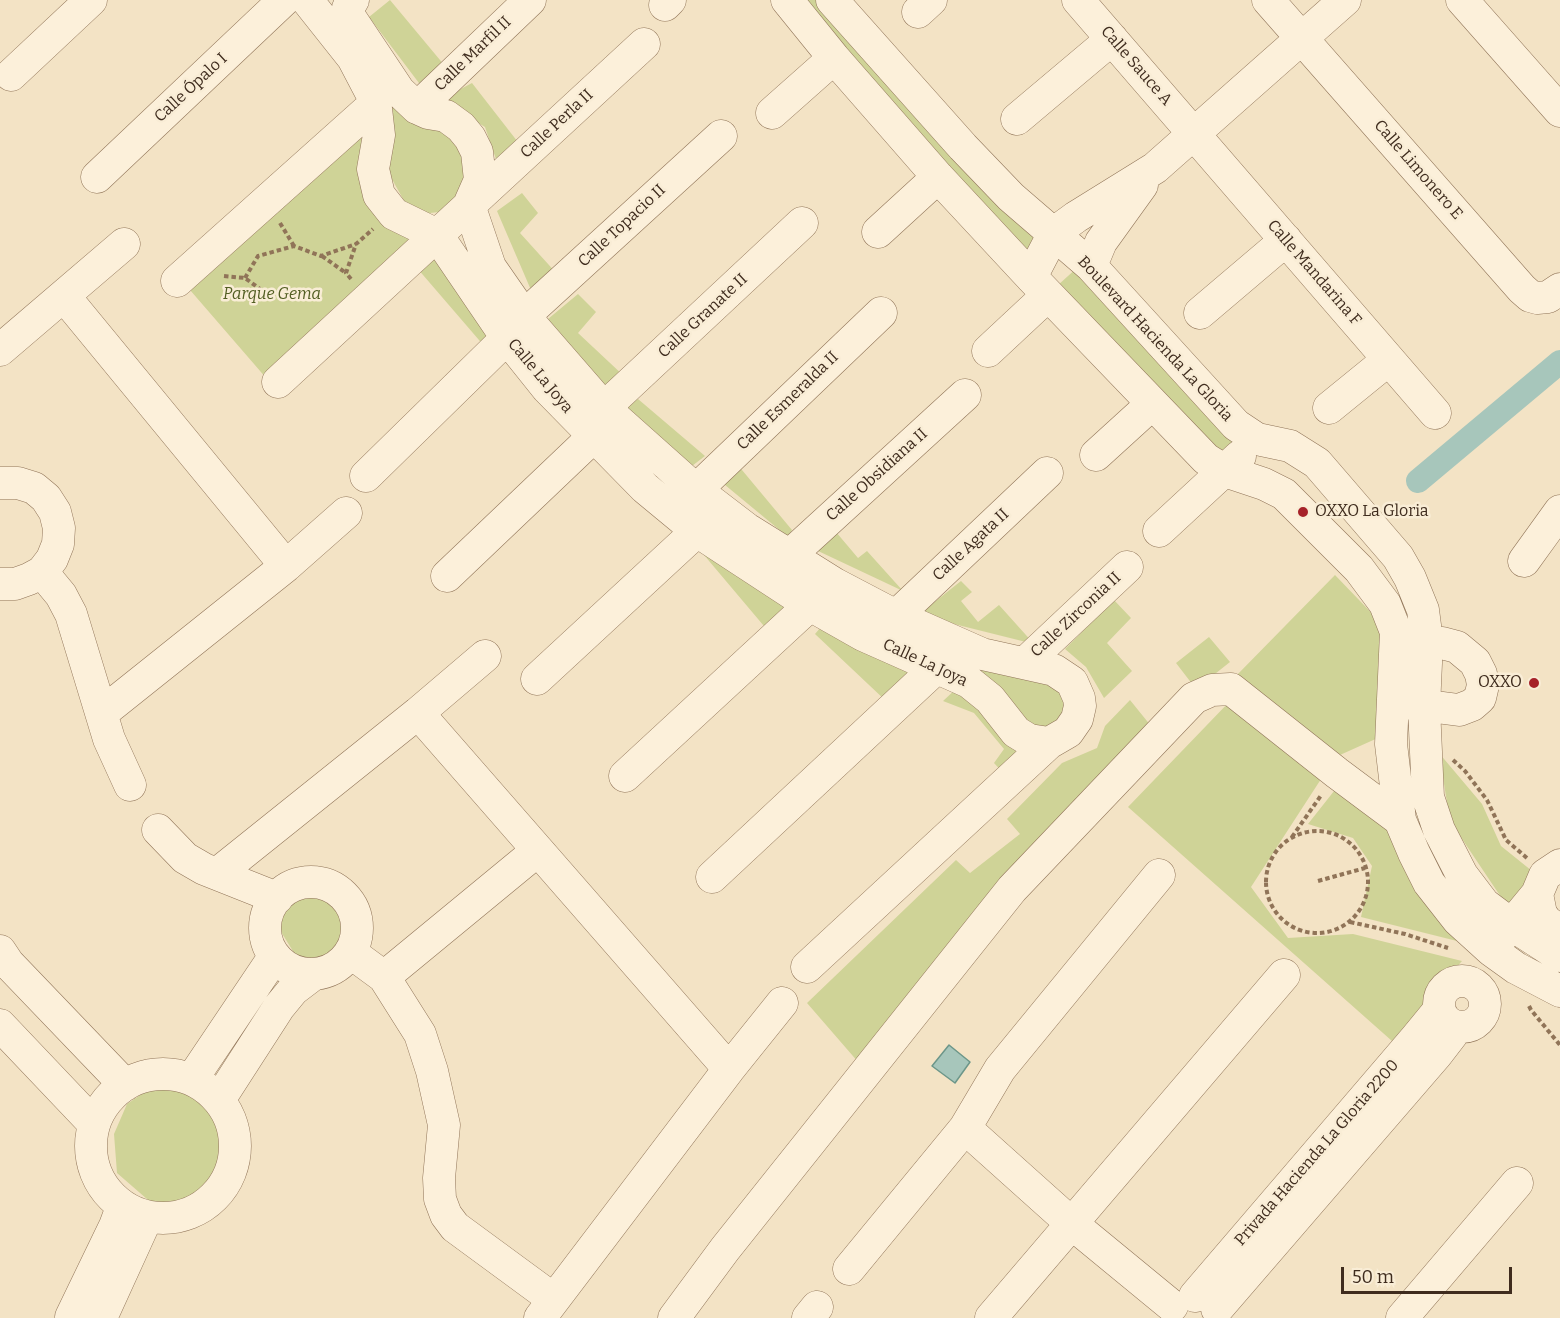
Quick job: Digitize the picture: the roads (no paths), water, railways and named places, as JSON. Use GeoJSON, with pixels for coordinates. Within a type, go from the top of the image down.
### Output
{"type":"FeatureCollection","features":[{"type":"Feature","properties":{"kind":"street"},"geometry":{"type":"LineString","coordinates":[[12,75],[92,0]]}},
{"type":"Feature","properties":{"kind":"street","name":"Calle Ópalo I"},"geometry":{"type":"LineString","coordinates":[[97,177],[284,0]]}},
{"type":"Feature","properties":{"kind":"street","name":"Calle La Joya"},"geometry":{"type":"LineString","coordinates":[[307,0],[353,58],[376,103],[379,135],[373,169],[379,195],[394,213],[437,235],[479,274],[516,327],[547,388],[645,488],[729,554],[810,605],[863,635],[969,682],[990,699],[1016,732],[1029,740],[1050,743],[1068,732],[1077,719],[1080,706],[1072,682],[1054,670],[982,654],[896,616],[835,584],[789,556],[747,529],[696,490],[516,327]]}},
{"type":"Feature","properties":{"kind":"street","name":"Calle Marfil II"},"geometry":{"type":"LineString","coordinates":[[417,108],[530,0]]}},
{"type":"Feature","properties":{"kind":"street"},"geometry":{"type":"LineString","coordinates":[[787,0],[834,58],[938,177],[1206,459],[1225,471],[1264,484],[1284,494],[1359,569],[1385,604],[1396,632],[1391,744],[1400,820],[1429,883],[1458,920],[1491,950],[1516,968],[1560,991]]}},
{"type":"Feature","properties":{"kind":"street","name":"Boulevard Hacienda La Gloria"},"geometry":{"type":"LineString","coordinates":[[832,0],[963,147],[1011,197],[1091,266],[1236,425],[1257,439],[1290,446],[1317,463],[1398,557],[1410,578],[1423,610],[1427,641],[1425,721],[1428,797],[1439,830],[1462,875],[1484,903],[1512,925],[1556,942]]}},
{"type":"Feature","properties":{"kind":"street","name":"Calle Sauce A"},"geometry":{"type":"LineString","coordinates":[[1078,0],[1194,133]]}},
{"type":"Feature","properties":{"kind":"street","name":"Calle Limonero E"},"geometry":{"type":"LineString","coordinates":[[1268,0],[1522,290],[1530,296],[1549,293]]}},
{"type":"Feature","properties":{"kind":"street"},"geometry":{"type":"LineString","coordinates":[[988,351],[1040,286],[1054,233],[1155,168],[1345,0]]}},
{"type":"Feature","properties":{"kind":"street"},"geometry":{"type":"LineString","coordinates":[[1462,0],[1560,111]]}},
{"type":"Feature","properties":{"kind":"street"},"geometry":{"type":"LineString","coordinates":[[351,8],[399,91],[417,108],[428,113],[446,116],[461,127],[470,138],[477,152],[480,180],[470,205]]}},
{"type":"Feature","properties":{"kind":"street"},"geometry":{"type":"LineString","coordinates":[[1017,119],[1112,39]]}},
{"type":"Feature","properties":{"kind":"street","name":"Calle Perla II"},"geometry":{"type":"LineString","coordinates":[[278,382],[644,44]]}},
{"type":"Feature","properties":{"kind":"street"},"geometry":{"type":"LineString","coordinates":[[772,113],[834,58]]}},
{"type":"Feature","properties":{"kind":"street"},"geometry":{"type":"LineString","coordinates":[[177,280],[376,103]]}},
{"type":"Feature","properties":{"kind":"street","name":"Calle Mandarina F"},"geometry":{"type":"LineString","coordinates":[[1194,133],[1435,413]]}},
{"type":"Feature","properties":{"kind":"street","name":"Calle Topacio II"},"geometry":{"type":"LineString","coordinates":[[366,476],[516,327],[721,136]]}},
{"type":"Feature","properties":{"kind":"street"},"geometry":{"type":"LineString","coordinates":[[1091,266],[1113,222],[1155,168]]}},
{"type":"Feature","properties":{"kind":"street"},"geometry":{"type":"LineString","coordinates":[[878,232],[938,177]]}},
{"type":"Feature","properties":{"kind":"street","name":"Calle La Joya"},"geometry":{"type":"LineString","coordinates":[[470,205],[479,274]]}},
{"type":"Feature","properties":{"kind":"street","name":"Calle Granate II"},"geometry":{"type":"LineString","coordinates":[[604,408],[802,223]]}},
{"type":"Feature","properties":{"kind":"street"},"geometry":{"type":"LineString","coordinates":[[1200,313],[1286,240]]}},
{"type":"Feature","properties":{"kind":"street"},"geometry":{"type":"LineString","coordinates":[[0,350],[124,244]]}},
{"type":"Feature","properties":{"kind":"street"},"geometry":{"type":"LineString","coordinates":[[64,296],[286,566]]}},
{"type":"Feature","properties":{"kind":"street","name":"Calle Esmeralda II"},"geometry":{"type":"LineString","coordinates":[[696,490],[881,313]]}},
{"type":"Feature","properties":{"kind":"street"},"geometry":{"type":"LineString","coordinates":[[1329,408],[1388,360]]}},
{"type":"Feature","properties":{"kind":"street","name":"Calle Obsidiana II"},"geometry":{"type":"LineString","coordinates":[[789,556],[965,395]]}},
{"type":"Feature","properties":{"kind":"street"},"geometry":{"type":"LineString","coordinates":[[1096,455],[1152,404]]}},
{"type":"Feature","properties":{"kind":"street"},"geometry":{"type":"LineString","coordinates":[[447,576],[594,437]]}},
{"type":"Feature","properties":{"kind":"street"},"geometry":{"type":"LineString","coordinates":[[1159,531],[1257,439]]}},
{"type":"Feature","properties":{"kind":"street","name":"Calle Agata II"},"geometry":{"type":"LineString","coordinates":[[896,616],[1047,473]]}},
{"type":"Feature","properties":{"kind":"street"},"geometry":{"type":"LineString","coordinates":[[0,483],[18,483],[34,488],[46,498],[55,512],[59,528],[58,544],[52,559],[42,572],[15,584],[0,584]]}},
{"type":"Feature","properties":{"kind":"street"},"geometry":{"type":"LineString","coordinates":[[1524,561],[1560,511]]}},
{"type":"Feature","properties":{"kind":"street"},"geometry":{"type":"LineString","coordinates":[[102,713],[286,566],[346,513]]}},
{"type":"Feature","properties":{"kind":"street"},"geometry":{"type":"LineString","coordinates":[[729,554],[747,529]]}},
{"type":"Feature","properties":{"kind":"street"},"geometry":{"type":"LineString","coordinates":[[537,679],[697,531]]}},
{"type":"Feature","properties":{"kind":"street","name":"Calle Zirconia II"},"geometry":{"type":"LineString","coordinates":[[1025,663],[1127,567]]}},
{"type":"Feature","properties":{"kind":"street"},"geometry":{"type":"LineString","coordinates":[[42,572],[61,595],[71,614],[110,739],[130,785]]}},
{"type":"Feature","properties":{"kind":"street"},"geometry":{"type":"LineString","coordinates":[[625,776],[810,605]]}},
{"type":"Feature","properties":{"kind":"street"},"geometry":{"type":"LineString","coordinates":[[1393,701],[1425,721],[1472,705],[1480,698],[1483,685],[1482,674],[1468,654],[1457,647],[1427,641],[1396,641]]}},
{"type":"Feature","properties":{"kind":"street"},"geometry":{"type":"LineString","coordinates":[[217,874],[418,713],[485,656]]}},
{"type":"Feature","properties":{"kind":"street"},"geometry":{"type":"LineString","coordinates":[[712,877],[936,668]]}},
{"type":"Feature","properties":{"kind":"street"},"geometry":{"type":"LineString","coordinates":[[674,1318],[725,1249],[1012,889],[1194,698],[1212,690],[1231,689],[1336,773],[1400,820]]}},
{"type":"Feature","properties":{"kind":"street"},"geometry":{"type":"LineString","coordinates":[[418,713],[729,1069]]}},
{"type":"Feature","properties":{"kind":"street"},"geometry":{"type":"LineString","coordinates":[[807,967],[1050,743]]}},
{"type":"Feature","properties":{"kind":"street"},"geometry":{"type":"LineString","coordinates":[[158,830],[185,858],[204,869],[277,898]]}},
{"type":"Feature","properties":{"kind":"street"},"geometry":{"type":"LineString","coordinates":[[384,977],[537,851]]}},
{"type":"Feature","properties":{"kind":"street"},"geometry":{"type":"LineString","coordinates":[[849,1269],[965,1128],[1000,1069],[1159,875]]}},
{"type":"Feature","properties":{"kind":"street"},"geometry":{"type":"LineString","coordinates":[[1474,987],[1491,950],[1547,878]]}},
{"type":"Feature","properties":{"kind":"street"},"geometry":{"type":"LineString","coordinates":[[1474,987],[1516,968],[1556,942],[1541,914],[1547,878]]}},
{"type":"Feature","properties":{"kind":"street"},"geometry":{"type":"LineString","coordinates":[[219,1100],[292,990],[314,974],[334,967],[350,952],[357,933],[356,914],[346,897],[331,885],[312,881],[292,886],[277,898],[268,911],[265,927],[267,943],[274,957],[285,967],[299,973],[314,974]]}},
{"type":"Feature","properties":{"kind":"street"},"geometry":{"type":"LineString","coordinates":[[0,951],[8,963],[125,1085]]}},
{"type":"Feature","properties":{"kind":"street"},"geometry":{"type":"LineString","coordinates":[[350,952],[384,977],[420,1034],[432,1071],[444,1125],[439,1178],[440,1199],[446,1215],[455,1227],[546,1309],[782,1003]]}},
{"type":"Feature","properties":{"kind":"street"},"geometry":{"type":"LineString","coordinates":[[192,1080],[274,957]]}},
{"type":"Feature","properties":{"kind":"street"},"geometry":{"type":"LineString","coordinates":[[991,1318],[1284,975]]}},
{"type":"Feature","properties":{"kind":"street","name":"Privada Hacienda La Gloria 2200"},"geometry":{"type":"LineString","coordinates":[[965,1128],[1071,1223],[1194,1309],[1437,1054],[1448,1019],[1474,1024],[1481,1018],[1485,1002],[1474,987]]}},
{"type":"Feature","properties":{"kind":"street"},"geometry":{"type":"LineString","coordinates":[[0,1025],[94,1124]]}},
{"type":"Feature","properties":{"kind":"street"},"geometry":{"type":"LineString","coordinates":[[158,1074],[175,1075],[192,1080],[207,1088],[219,1100],[231,1119],[236,1141],[234,1164],[225,1184],[210,1201],[191,1213],[169,1218],[134,1212],[100,1183],[93,1164],[91,1144],[94,1124],[112,1095],[141,1077],[158,1074]]}},
{"type":"Feature","properties":{"kind":"street"},"geometry":{"type":"LineString","coordinates":[[1402,1318],[1516,1183]]}},
{"type":"Feature","properties":{"kind":"street"},"geometry":{"type":"LineString","coordinates":[[79,1318],[115,1226],[134,1212]]}},
{"type":"Feature","properties":{"kind":"water"},"geometry":{"type":"Polygon","coordinates":[[[949,1045],[970,1062],[955,1083],[932,1066],[949,1045]]]}},
{"type":"Feature","properties":{"kind":"waterway"},"geometry":{"type":"LineString","coordinates":[[1418,481],[1560,362]]}},
{"type":"Feature","properties":{"kind":"place","name":"OXXO La Gloria"},"geometry":{"type":"Point","coordinates":[1303,512]}},
{"type":"Feature","properties":{"kind":"place","name":"OXXO"},"geometry":{"type":"Point","coordinates":[1534,683]}},
{"type":"Feature","properties":{"kind":"park label","name":"Parque Gema"},"geometry":{"type":"Point","coordinates":[272,295]}}]}
